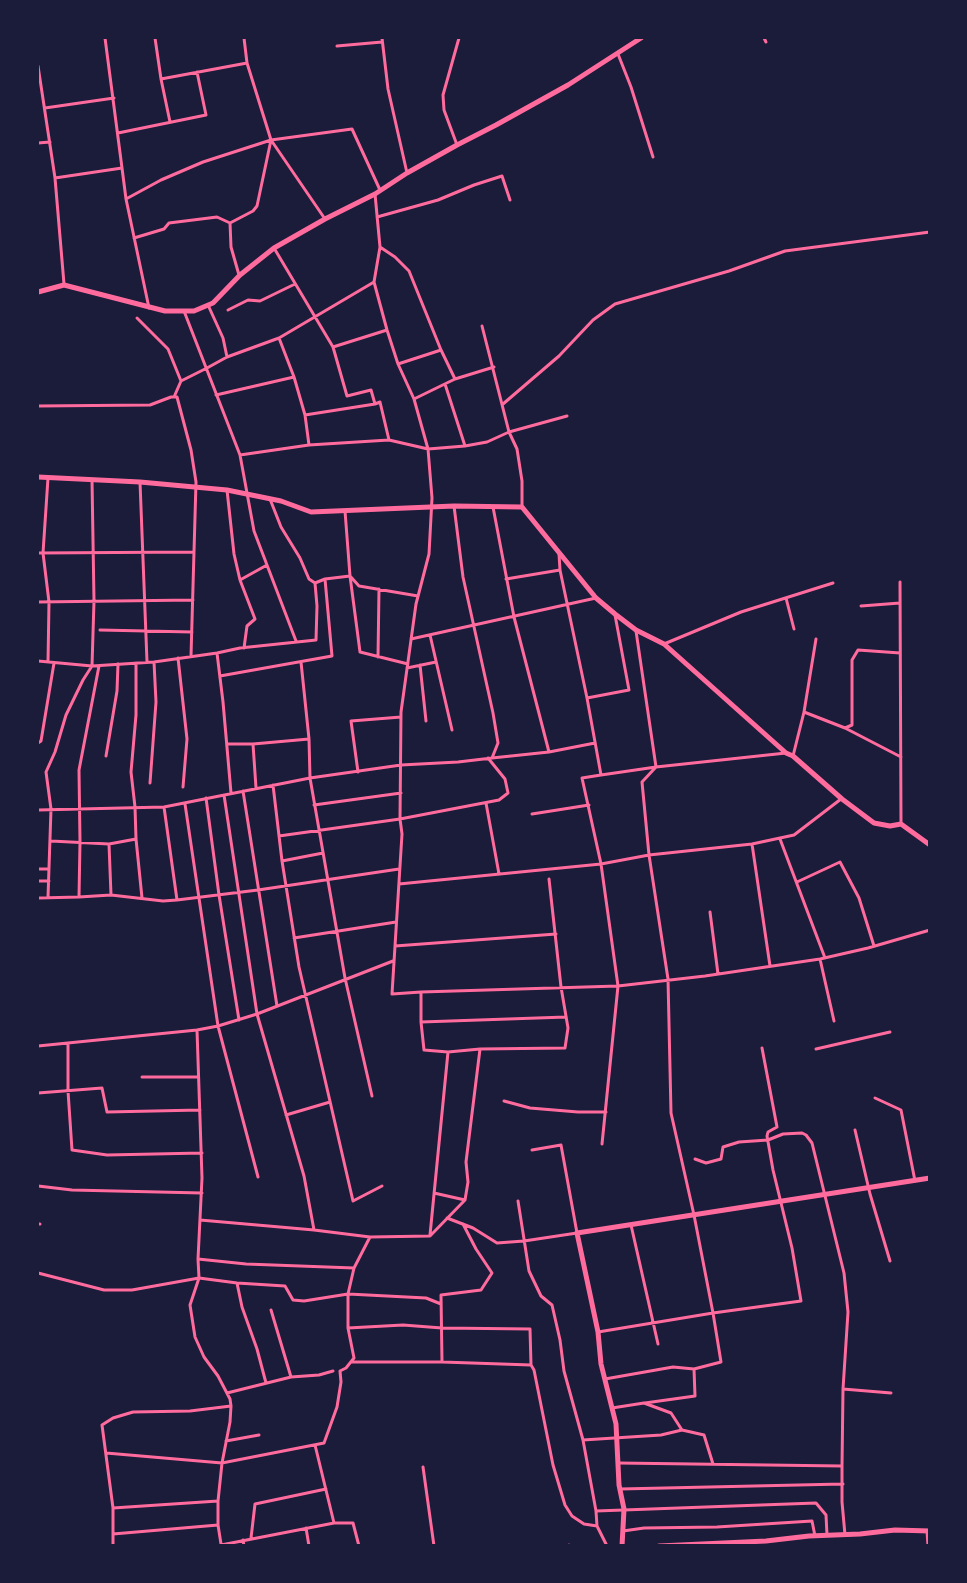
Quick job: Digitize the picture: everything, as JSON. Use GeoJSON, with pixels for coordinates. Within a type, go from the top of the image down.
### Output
{"type":"FeatureCollection","features":[{"type":"Feature","properties":{"kind":"main road"},"geometry":{"type":"LineString","coordinates":[[38,292],[64,285],[165,311],[194,311],[213,303],[240,275],[274,248],[325,219],[375,194],[407,173],[457,145],[496,126],[560,90],[641,38]]}},
{"type":"Feature","properties":{"kind":"main road"},"geometry":{"type":"LineString","coordinates":[[38,477],[196,486],[281,501],[311,512],[454,506],[522,507],[596,598],[615,614],[636,630],[664,644],[786,753],[793,756],[842,799],[874,823],[890,826],[901,824],[930,845]]}},
{"type":"Feature","properties":{"kind":"main road"},"geometry":{"type":"LineString","coordinates":[[622,1546],[624,1509],[620,1489],[616,1424],[605,1379],[598,1332],[577,1233],[930,1178]]}},
{"type":"Feature","properties":{"kind":"main road"},"geometry":{"type":"LineString","coordinates":[[659,1546],[717,1544],[895,1530],[928,1531]]}},
{"type":"Feature","properties":{"kind":"street"},"geometry":{"type":"LineString","coordinates":[[105,38],[126,199],[150,308]]}},
{"type":"Feature","properties":{"kind":"street"},"geometry":{"type":"LineString","coordinates":[[155,38],[170,122]]}},
{"type":"Feature","properties":{"kind":"street"},"geometry":{"type":"LineString","coordinates":[[244,38],[247,63],[271,140],[325,219]]}},
{"type":"Feature","properties":{"kind":"street"},"geometry":{"type":"LineString","coordinates":[[457,145],[444,110],[443,95],[459,38]]}},
{"type":"Feature","properties":{"kind":"street"},"geometry":{"type":"LineString","coordinates":[[337,46],[382,40],[388,89],[407,173]]}},
{"type":"Feature","properties":{"kind":"street"},"geometry":{"type":"LineString","coordinates":[[618,54],[634,96],[653,157]]}},
{"type":"Feature","properties":{"kind":"street"},"geometry":{"type":"LineString","coordinates":[[161,79],[247,63]]}},
{"type":"Feature","properties":{"kind":"street"},"geometry":{"type":"LineString","coordinates":[[38,66],[50,142],[64,285]]}},
{"type":"Feature","properties":{"kind":"street"},"geometry":{"type":"LineString","coordinates":[[118,133],[206,116],[197,72]]}},
{"type":"Feature","properties":{"kind":"street"},"geometry":{"type":"LineString","coordinates":[[45,108],[114,98]]}},
{"type":"Feature","properties":{"kind":"street"},"geometry":{"type":"LineString","coordinates":[[126,199],[161,180],[203,162],[271,140],[352,128],[380,190]]}},
{"type":"Feature","properties":{"kind":"street"},"geometry":{"type":"LineString","coordinates":[[230,223],[253,212],[257,206],[271,140]]}},
{"type":"Feature","properties":{"kind":"street"},"geometry":{"type":"LineString","coordinates":[[38,143],[50,142]]}},
{"type":"Feature","properties":{"kind":"street"},"geometry":{"type":"LineString","coordinates":[[54,178],[122,168]]}},
{"type":"Feature","properties":{"kind":"street"},"geometry":{"type":"LineString","coordinates":[[377,217],[438,200],[502,176],[510,200]]}},
{"type":"Feature","properties":{"kind":"street"},"geometry":{"type":"LineString","coordinates":[[375,194],[380,248],[374,282],[386,330],[398,364],[414,399],[428,449],[431,507],[429,554],[418,596],[401,717],[400,819],[402,834],[392,994],[618,986],[823,959],[930,930]]}},
{"type":"Feature","properties":{"kind":"street"},"geometry":{"type":"LineString","coordinates":[[134,238],[164,229],[169,223],[181,221],[217,216],[230,223]]}},
{"type":"Feature","properties":{"kind":"street"},"geometry":{"type":"LineString","coordinates":[[230,223],[231,247],[240,275]]}},
{"type":"Feature","properties":{"kind":"street"},"geometry":{"type":"LineString","coordinates":[[502,404],[559,356],[593,320],[616,304],[729,271],[785,251],[930,232]]}},
{"type":"Feature","properties":{"kind":"street"},"geometry":{"type":"LineString","coordinates":[[274,248],[333,347],[347,396],[371,390],[375,404]]}},
{"type":"Feature","properties":{"kind":"street"},"geometry":{"type":"LineString","coordinates":[[380,248],[395,257],[409,271],[441,350],[455,379]]}},
{"type":"Feature","properties":{"kind":"street"},"geometry":{"type":"LineString","coordinates":[[38,406],[150,405],[174,397],[181,381],[227,357],[279,338],[374,282]]}},
{"type":"Feature","properties":{"kind":"street"},"geometry":{"type":"LineString","coordinates":[[228,310],[248,300],[260,301],[295,284]]}},
{"type":"Feature","properties":{"kind":"street"},"geometry":{"type":"LineString","coordinates":[[208,305],[223,338],[227,357]]}},
{"type":"Feature","properties":{"kind":"street"},"geometry":{"type":"LineString","coordinates":[[184,311],[240,455],[254,532],[296,641]]}},
{"type":"Feature","properties":{"kind":"street"},"geometry":{"type":"LineString","coordinates":[[137,318],[168,349],[181,381]]}},
{"type":"Feature","properties":{"kind":"street"},"geometry":{"type":"LineString","coordinates":[[482,326],[494,367],[509,432],[517,449],[522,481],[522,507]]}},
{"type":"Feature","properties":{"kind":"street"},"geometry":{"type":"LineString","coordinates":[[333,347],[386,330]]}},
{"type":"Feature","properties":{"kind":"street"},"geometry":{"type":"LineString","coordinates":[[279,338],[294,377],[305,415],[309,445]]}},
{"type":"Feature","properties":{"kind":"street"},"geometry":{"type":"LineString","coordinates":[[398,364],[441,350]]}},
{"type":"Feature","properties":{"kind":"street"},"geometry":{"type":"LineString","coordinates":[[414,399],[455,379],[494,367]]}},
{"type":"Feature","properties":{"kind":"street"},"geometry":{"type":"LineString","coordinates":[[216,395],[294,377]]}},
{"type":"Feature","properties":{"kind":"street"},"geometry":{"type":"LineString","coordinates":[[444,384],[465,446]]}},
{"type":"Feature","properties":{"kind":"street"},"geometry":{"type":"LineString","coordinates":[[174,397],[177,397],[191,450],[196,486],[191,656]]}},
{"type":"Feature","properties":{"kind":"street"},"geometry":{"type":"LineString","coordinates":[[305,415],[380,402],[389,440]]}},
{"type":"Feature","properties":{"kind":"street"},"geometry":{"type":"LineString","coordinates":[[240,455],[309,445],[389,440],[428,449],[465,446],[487,442],[509,432],[567,416]]}},
{"type":"Feature","properties":{"kind":"street"},"geometry":{"type":"LineString","coordinates":[[48,478],[43,553],[49,602],[48,662]]}},
{"type":"Feature","properties":{"kind":"street"},"geometry":{"type":"LineString","coordinates":[[48,897],[51,810],[46,772],[66,715],[92,666],[94,553],[92,480]]}},
{"type":"Feature","properties":{"kind":"street"},"geometry":{"type":"LineString","coordinates":[[140,482],[147,662]]}},
{"type":"Feature","properties":{"kind":"street"},"geometry":{"type":"LineString","coordinates":[[227,490],[234,554],[240,580],[255,620],[247,626],[244,648]]}},
{"type":"Feature","properties":{"kind":"street"},"geometry":{"type":"LineString","coordinates":[[38,661],[92,666],[154,662],[244,648],[316,640],[317,606],[315,583],[310,579],[281,527],[270,499]]}},
{"type":"Feature","properties":{"kind":"street"},"geometry":{"type":"LineString","coordinates":[[454,506],[463,577],[494,713],[498,743],[490,758]]}},
{"type":"Feature","properties":{"kind":"street"},"geometry":{"type":"LineString","coordinates":[[493,507],[514,617],[549,752]]}},
{"type":"Feature","properties":{"kind":"street"},"geometry":{"type":"LineString","coordinates":[[345,510],[350,576],[360,652],[408,666],[436,662]]}},
{"type":"Feature","properties":{"kind":"street"},"geometry":{"type":"LineString","coordinates":[[38,553],[194,552]]}},
{"type":"Feature","properties":{"kind":"street"},"geometry":{"type":"LineString","coordinates":[[559,553],[560,570],[588,698],[601,775]]}},
{"type":"Feature","properties":{"kind":"street"},"geometry":{"type":"LineString","coordinates":[[240,580],[267,565]]}},
{"type":"Feature","properties":{"kind":"street"},"geometry":{"type":"LineString","coordinates":[[506,579],[560,570]]}},
{"type":"Feature","properties":{"kind":"street"},"geometry":{"type":"LineString","coordinates":[[350,576],[359,586],[418,596]]}},
{"type":"Feature","properties":{"kind":"street"},"geometry":{"type":"LineString","coordinates":[[315,583],[325,579],[350,576]]}},
{"type":"Feature","properties":{"kind":"street"},"geometry":{"type":"LineString","coordinates":[[220,676],[332,656],[325,579]]}},
{"type":"Feature","properties":{"kind":"street"},"geometry":{"type":"LineString","coordinates":[[900,582],[901,824]]}},
{"type":"Feature","properties":{"kind":"street"},"geometry":{"type":"LineString","coordinates":[[664,644],[741,612],[833,583]]}},
{"type":"Feature","properties":{"kind":"street"},"geometry":{"type":"LineString","coordinates":[[378,657],[379,589]]}},
{"type":"Feature","properties":{"kind":"street"},"geometry":{"type":"LineString","coordinates":[[411,639],[596,598]]}},
{"type":"Feature","properties":{"kind":"street"},"geometry":{"type":"LineString","coordinates":[[786,598],[794,629]]}},
{"type":"Feature","properties":{"kind":"street"},"geometry":{"type":"LineString","coordinates":[[38,602],[193,600]]}},
{"type":"Feature","properties":{"kind":"street"},"geometry":{"type":"LineString","coordinates":[[861,606],[900,603]]}},
{"type":"Feature","properties":{"kind":"street"},"geometry":{"type":"LineString","coordinates":[[588,698],[629,690],[615,614]]}},
{"type":"Feature","properties":{"kind":"street"},"geometry":{"type":"LineString","coordinates":[[100,630],[192,632]]}},
{"type":"Feature","properties":{"kind":"street"},"geometry":{"type":"LineString","coordinates":[[636,630],[656,767]]}},
{"type":"Feature","properties":{"kind":"street"},"geometry":{"type":"LineString","coordinates":[[430,635],[452,730]]}},
{"type":"Feature","properties":{"kind":"street"},"geometry":{"type":"LineString","coordinates":[[793,756],[804,712],[816,639]]}},
{"type":"Feature","properties":{"kind":"street"},"geometry":{"type":"LineString","coordinates":[[845,728],[852,725],[852,660],[858,650],[900,653]]}},
{"type":"Feature","properties":{"kind":"street"},"geometry":{"type":"LineString","coordinates":[[217,653],[231,793]]}},
{"type":"Feature","properties":{"kind":"street"},"geometry":{"type":"LineString","coordinates":[[178,658],[187,739],[183,786]]}},
{"type":"Feature","properties":{"kind":"street"},"geometry":{"type":"LineString","coordinates":[[150,783],[156,702],[154,662]]}},
{"type":"Feature","properties":{"kind":"street"},"geometry":{"type":"LineString","coordinates":[[301,662],[309,739],[310,778],[314,805],[344,978],[372,1096]]}},
{"type":"Feature","properties":{"kind":"street"},"geometry":{"type":"LineString","coordinates":[[38,743],[41,741],[54,663]]}},
{"type":"Feature","properties":{"kind":"street"},"geometry":{"type":"LineString","coordinates":[[136,663],[136,715],[131,772],[142,898]]}},
{"type":"Feature","properties":{"kind":"street"},"geometry":{"type":"LineString","coordinates":[[106,756],[117,691],[118,664]]}},
{"type":"Feature","properties":{"kind":"street"},"geometry":{"type":"LineString","coordinates":[[420,665],[426,721]]}},
{"type":"Feature","properties":{"kind":"street"},"geometry":{"type":"LineString","coordinates":[[79,897],[79,770],[100,666]]}},
{"type":"Feature","properties":{"kind":"street"},"geometry":{"type":"LineString","coordinates":[[804,712],[845,728],[901,757]]}},
{"type":"Feature","properties":{"kind":"street"},"geometry":{"type":"LineString","coordinates":[[358,772],[351,721],[401,717]]}},
{"type":"Feature","properties":{"kind":"street"},"geometry":{"type":"LineString","coordinates":[[227,744],[253,744],[309,739]]}},
{"type":"Feature","properties":{"kind":"street"},"geometry":{"type":"LineString","coordinates":[[38,810],[164,807],[310,778],[401,766],[549,752],[595,743]]}},
{"type":"Feature","properties":{"kind":"street"},"geometry":{"type":"LineString","coordinates":[[253,744],[256,788]]}},
{"type":"Feature","properties":{"kind":"street"},"geometry":{"type":"LineString","coordinates":[[602,1144],[618,986],[601,864],[582,778],[656,767],[786,753]]}},
{"type":"Feature","properties":{"kind":"street"},"geometry":{"type":"LineString","coordinates":[[279,836],[400,819],[500,800],[508,793],[505,779],[490,758]]}},
{"type":"Feature","properties":{"kind":"street"},"geometry":{"type":"LineString","coordinates":[[605,1379],[673,1367],[694,1369],[721,1362],[694,1215],[671,1113],[668,979],[649,855],[642,782],[656,767]]}},
{"type":"Feature","properties":{"kind":"street"},"geometry":{"type":"LineString","coordinates":[[273,785],[282,862],[294,938],[305,994],[353,1201],[382,1186]]}},
{"type":"Feature","properties":{"kind":"street"},"geometry":{"type":"LineString","coordinates":[[243,791],[277,1006]]}},
{"type":"Feature","properties":{"kind":"street"},"geometry":{"type":"LineString","coordinates":[[314,805],[401,793]]}},
{"type":"Feature","properties":{"kind":"street"},"geometry":{"type":"LineString","coordinates":[[224,795],[257,1014],[304,1176],[314,1230]]}},
{"type":"Feature","properties":{"kind":"street"},"geometry":{"type":"LineString","coordinates":[[206,798],[239,1020]]}},
{"type":"Feature","properties":{"kind":"street"},"geometry":{"type":"LineString","coordinates":[[399,884],[601,864],[649,855],[752,844],[780,839],[794,835],[842,799]]}},
{"type":"Feature","properties":{"kind":"street"},"geometry":{"type":"LineString","coordinates":[[486,803],[499,874]]}},
{"type":"Feature","properties":{"kind":"street"},"geometry":{"type":"LineString","coordinates":[[184,804],[218,1026],[258,1177]]}},
{"type":"Feature","properties":{"kind":"street"},"geometry":{"type":"LineString","coordinates":[[532,814],[589,805]]}},
{"type":"Feature","properties":{"kind":"street"},"geometry":{"type":"LineString","coordinates":[[164,807],[177,900]]}},
{"type":"Feature","properties":{"kind":"street"},"geometry":{"type":"LineString","coordinates":[[51,841],[109,844],[136,839]]}},
{"type":"Feature","properties":{"kind":"street"},"geometry":{"type":"LineString","coordinates":[[780,839],[823,959],[834,1021]]}},
{"type":"Feature","properties":{"kind":"street"},"geometry":{"type":"LineString","coordinates":[[109,844],[110,895]]}},
{"type":"Feature","properties":{"kind":"street"},"geometry":{"type":"LineString","coordinates":[[752,844],[770,966]]}},
{"type":"Feature","properties":{"kind":"street"},"geometry":{"type":"LineString","coordinates":[[282,862],[323,854]]}},
{"type":"Feature","properties":{"kind":"street"},"geometry":{"type":"LineString","coordinates":[[797,882],[840,862],[858,898],[874,946]]}},
{"type":"Feature","properties":{"kind":"street"},"geometry":{"type":"LineString","coordinates":[[38,868],[49,869]]}},
{"type":"Feature","properties":{"kind":"street"},"geometry":{"type":"LineString","coordinates":[[38,898],[110,895],[177,900],[238,893],[399,869]]}},
{"type":"Feature","properties":{"kind":"street"},"geometry":{"type":"LineString","coordinates":[[421,992],[421,1022],[424,1050],[448,1052],[480,1049],[565,1048],[568,1028],[561,987],[549,880]]}},
{"type":"Feature","properties":{"kind":"street"},"geometry":{"type":"LineString","coordinates":[[38,881],[49,881]]}},
{"type":"Feature","properties":{"kind":"street"},"geometry":{"type":"LineString","coordinates":[[710,912],[718,974]]}},
{"type":"Feature","properties":{"kind":"street"},"geometry":{"type":"LineString","coordinates":[[294,938],[396,922]]}},
{"type":"Feature","properties":{"kind":"street"},"geometry":{"type":"LineString","coordinates":[[395,946],[556,934]]}},
{"type":"Feature","properties":{"kind":"street"},"geometry":{"type":"LineString","coordinates":[[38,1046],[197,1030],[218,1026],[257,1014],[393,960]]}},
{"type":"Feature","properties":{"kind":"street"},"geometry":{"type":"LineString","coordinates":[[421,1022],[566,1017]]}},
{"type":"Feature","properties":{"kind":"street"},"geometry":{"type":"LineString","coordinates":[[197,1030],[202,1193],[198,1259],[199,1278],[190,1305],[195,1337],[204,1357],[218,1376],[227,1393],[231,1406],[218,1501],[218,1525],[221,1544]]}},
{"type":"Feature","properties":{"kind":"street"},"geometry":{"type":"LineString","coordinates":[[816,1049],[890,1032]]}},
{"type":"Feature","properties":{"kind":"street"},"geometry":{"type":"LineString","coordinates":[[68,1043],[68,1091],[72,1150],[107,1155],[202,1153]]}},
{"type":"Feature","properties":{"kind":"street"},"geometry":{"type":"LineString","coordinates":[[598,1332],[801,1301],[792,1248],[773,1170],[768,1140],[768,1132],[778,1127],[762,1048]]}},
{"type":"Feature","properties":{"kind":"street"},"geometry":{"type":"LineString","coordinates":[[200,1220],[370,1237],[430,1236],[465,1200],[468,1182],[466,1162],[480,1049]]}},
{"type":"Feature","properties":{"kind":"street"},"geometry":{"type":"LineString","coordinates":[[430,1236],[448,1052]]}},
{"type":"Feature","properties":{"kind":"street"},"geometry":{"type":"LineString","coordinates":[[142,1077],[198,1077]]}},
{"type":"Feature","properties":{"kind":"street"},"geometry":{"type":"LineString","coordinates":[[38,1093],[102,1088],[107,1112],[200,1110]]}},
{"type":"Feature","properties":{"kind":"street"},"geometry":{"type":"LineString","coordinates":[[875,1098],[901,1110],[916,1181]]}},
{"type":"Feature","properties":{"kind":"street"},"geometry":{"type":"LineString","coordinates":[[504,1101],[530,1108],[606,1112]]}},
{"type":"Feature","properties":{"kind":"street"},"geometry":{"type":"LineString","coordinates":[[286,1115],[330,1102]]}},
{"type":"Feature","properties":{"kind":"street"},"geometry":{"type":"LineString","coordinates":[[855,1130],[890,1261]]}},
{"type":"Feature","properties":{"kind":"street"},"geometry":{"type":"LineString","coordinates":[[696,1159],[706,1162],[721,1159],[723,1147],[739,1142],[768,1140],[794,1132],[806,1135],[812,1143],[844,1273],[848,1312],[843,1389],[842,1502],[845,1535]]}},
{"type":"Feature","properties":{"kind":"street"},"geometry":{"type":"LineString","coordinates":[[447,1218],[473,1228],[497,1243],[577,1233],[561,1145],[532,1150]]}},
{"type":"Feature","properties":{"kind":"street"},"geometry":{"type":"LineString","coordinates":[[38,1186],[72,1190],[202,1193]]}},
{"type":"Feature","properties":{"kind":"street"},"geometry":{"type":"LineString","coordinates":[[434,1193],[465,1200]]}},
{"type":"Feature","properties":{"kind":"street"},"geometry":{"type":"LineString","coordinates":[[518,1201],[530,1271],[541,1296],[552,1304],[560,1340],[564,1371],[583,1440],[597,1526],[607,1546]]}},
{"type":"Feature","properties":{"kind":"street"},"geometry":{"type":"LineString","coordinates":[[442,1362],[441,1295],[481,1290],[492,1273],[476,1249],[463,1224]]}},
{"type":"Feature","properties":{"kind":"street"},"geometry":{"type":"LineString","coordinates":[[631,1224],[658,1344]]}},
{"type":"Feature","properties":{"kind":"street"},"geometry":{"type":"LineString","coordinates":[[106,1453],[222,1463],[324,1443],[337,1407],[341,1382],[340,1370],[346,1368],[354,1358],[348,1328],[348,1294],[354,1268],[370,1237]]}},
{"type":"Feature","properties":{"kind":"street"},"geometry":{"type":"LineString","coordinates":[[198,1259],[246,1264],[354,1268]]}},
{"type":"Feature","properties":{"kind":"street"},"geometry":{"type":"LineString","coordinates":[[38,1273],[104,1290],[132,1290],[199,1278],[285,1286],[293,1300],[298,1301],[348,1294],[426,1298],[441,1304]]}},
{"type":"Feature","properties":{"kind":"street"},"geometry":{"type":"LineString","coordinates":[[237,1283],[242,1308],[257,1349],[266,1383]]}},
{"type":"Feature","properties":{"kind":"street"},"geometry":{"type":"LineString","coordinates":[[271,1310],[291,1377]]}},
{"type":"Feature","properties":{"kind":"street"},"geometry":{"type":"LineString","coordinates":[[348,1328],[403,1325],[442,1328],[530,1328],[531,1364],[534,1370],[553,1466],[565,1505],[572,1516],[584,1524],[597,1526]]}},
{"type":"Feature","properties":{"kind":"street"},"geometry":{"type":"LineString","coordinates":[[351,1362],[531,1364]]}},
{"type":"Feature","properties":{"kind":"street"},"geometry":{"type":"LineString","coordinates":[[612,1408],[695,1396],[694,1369]]}},
{"type":"Feature","properties":{"kind":"street"},"geometry":{"type":"LineString","coordinates":[[227,1393],[291,1377],[312,1376],[333,1371]]}},
{"type":"Feature","properties":{"kind":"street"},"geometry":{"type":"LineString","coordinates":[[843,1389],[892,1393]]}},
{"type":"Feature","properties":{"kind":"street"},"geometry":{"type":"LineString","coordinates":[[644,1404],[670,1413],[682,1430]]}},
{"type":"Feature","properties":{"kind":"street"},"geometry":{"type":"LineString","coordinates":[[113,1546],[113,1508],[102,1425],[114,1418],[133,1412],[190,1411],[231,1406]]}},
{"type":"Feature","properties":{"kind":"street"},"geometry":{"type":"LineString","coordinates":[[583,1440],[661,1435],[682,1430],[704,1436],[712,1464]]}},
{"type":"Feature","properties":{"kind":"street"},"geometry":{"type":"LineString","coordinates":[[226,1441],[259,1435]]}},
{"type":"Feature","properties":{"kind":"street"},"geometry":{"type":"LineString","coordinates":[[315,1444],[334,1523]]}},
{"type":"Feature","properties":{"kind":"street"},"geometry":{"type":"LineString","coordinates":[[618,1463],[842,1466]]}},
{"type":"Feature","properties":{"kind":"street"},"geometry":{"type":"LineString","coordinates":[[423,1466],[434,1546]]}},
{"type":"Feature","properties":{"kind":"street"},"geometry":{"type":"LineString","coordinates":[[620,1489],[843,1484]]}},
{"type":"Feature","properties":{"kind":"street"},"geometry":{"type":"LineString","coordinates":[[251,1538],[256,1504],[326,1490]]}},
{"type":"Feature","properties":{"kind":"street"},"geometry":{"type":"LineString","coordinates":[[113,1508],[218,1501]]}},
{"type":"Feature","properties":{"kind":"street"},"geometry":{"type":"LineString","coordinates":[[596,1511],[816,1503],[826,1515],[827,1536]]}},
{"type":"Feature","properties":{"kind":"street"},"geometry":{"type":"LineString","coordinates":[[622,1531],[644,1528],[717,1527],[812,1521],[815,1536]]}},
{"type":"Feature","properties":{"kind":"street"},"geometry":{"type":"LineString","coordinates":[[216,1546],[334,1523],[353,1522],[359,1546]]}},
{"type":"Feature","properties":{"kind":"street"},"geometry":{"type":"LineString","coordinates":[[113,1534],[218,1525]]}},
{"type":"Feature","properties":{"kind":"street"},"geometry":{"type":"LineString","coordinates":[[306,1528],[309,1546]]}},
{"type":"Feature","properties":{"kind":"street"},"geometry":{"type":"LineString","coordinates":[[928,1531],[928,1546]]}},
{"type":"Feature","properties":{"kind":"street"},"geometry":{"type":"LineString","coordinates":[[243,1540],[244,1546]]}}]}
